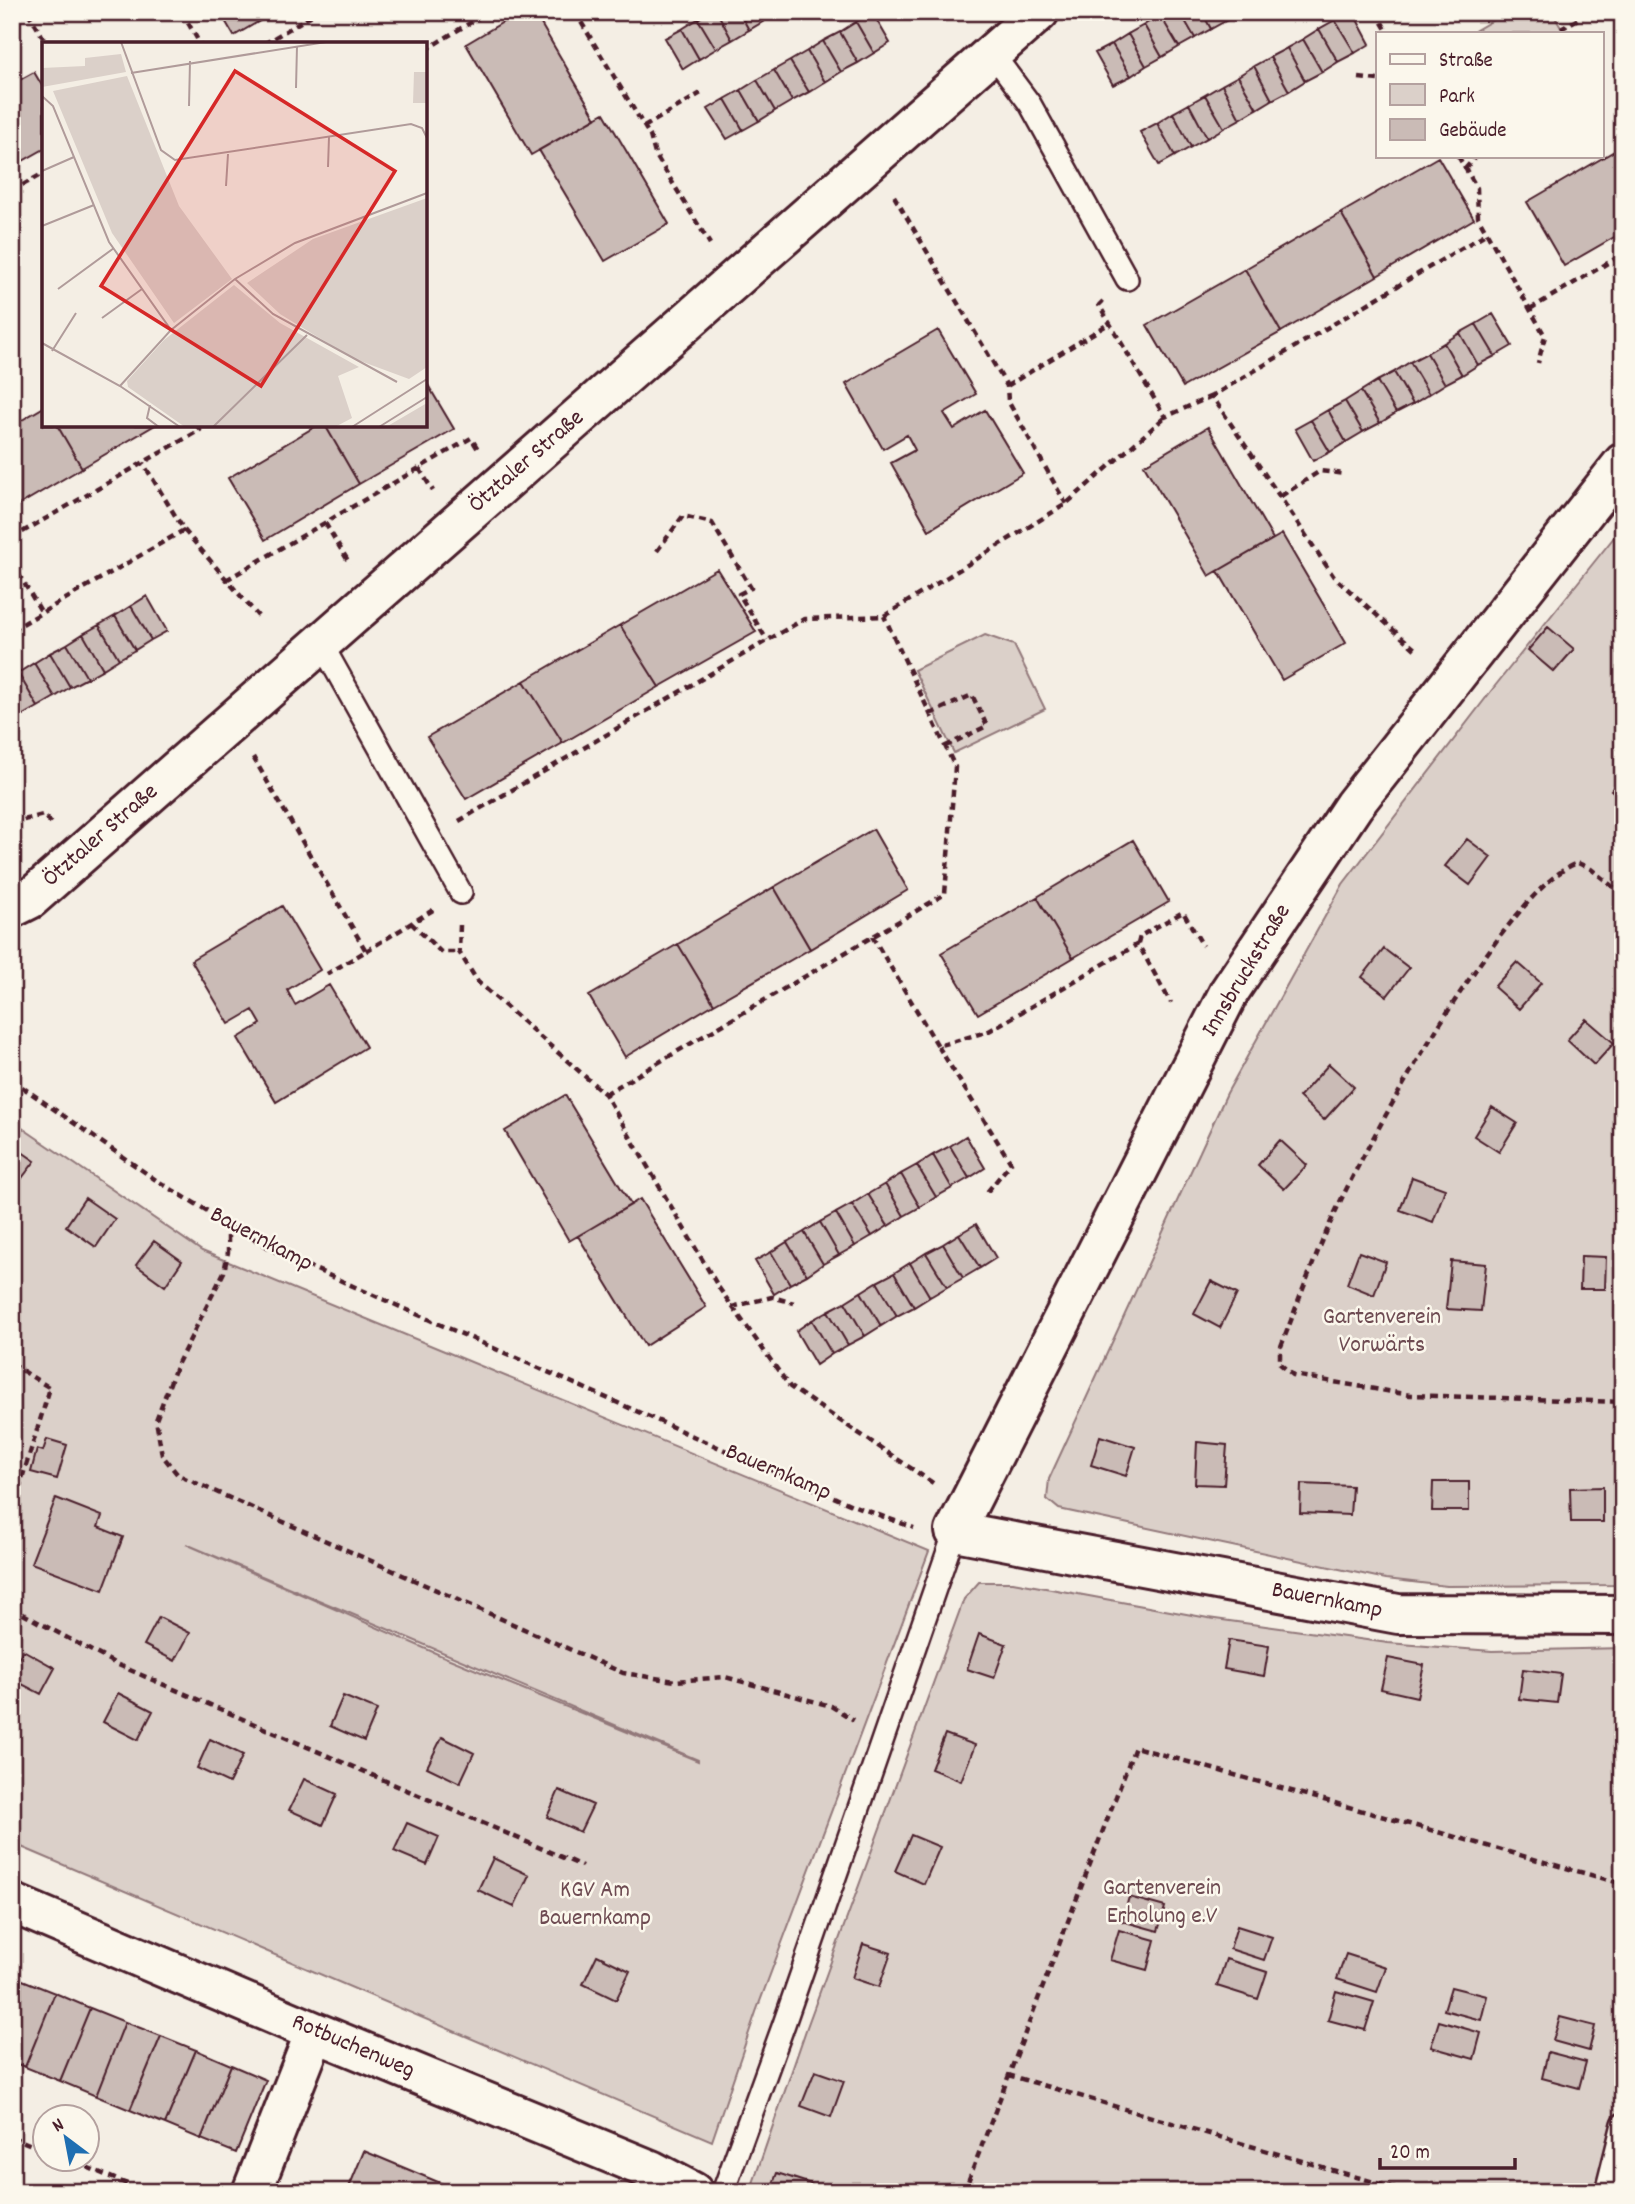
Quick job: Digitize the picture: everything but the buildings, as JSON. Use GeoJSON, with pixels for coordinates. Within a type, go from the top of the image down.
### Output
{"type":"FeatureCollection","features":[{"type":"Feature","properties":{"kind":"street","name":"Ötztaler Straße"},"geometry":{"type":"LineString","coordinates":[[12,908],[30,899],[1039,12]]}},
{"type":"Feature","properties":{"kind":"street","name":"Innsbruckstraße"},"geometry":{"type":"LineString","coordinates":[[956,1531],[1229,992],[1354,805],[1623,463]]}},
{"type":"Feature","properties":{"kind":"street","name":"Bauernkamp"},"geometry":{"type":"LineString","coordinates":[[956,1531],[1398,1614],[1623,1615]]}},
{"type":"Feature","properties":{"kind":"street","name":"Rotbuchenweg"},"geometry":{"type":"LineString","coordinates":[[12,1903],[315,2032],[651,2170],[693,2192]]}},
{"type":"Feature","properties":{"kind":"street"},"geometry":{"type":"LineString","coordinates":[[252,2192],[315,2032]]}},
{"type":"Feature","properties":{"kind":"lane"},"geometry":{"type":"LineString","coordinates":[[992,53],[1030,104],[1127,279]]}},
{"type":"Feature","properties":{"kind":"lane"},"geometry":{"type":"LineString","coordinates":[[321,643],[461,893]]}},
{"type":"Feature","properties":{"kind":"lane"},"geometry":{"type":"LineString","coordinates":[[723,2192],[785,2024],[956,1531]]}},
{"type":"Feature","properties":{"kind":"lane"},"geometry":{"type":"LineString","coordinates":[[1606,2192],[1623,2124]]}},
{"type":"Feature","properties":{"kind":"path"},"geometry":{"type":"LineString","coordinates":[[28,12],[46,42]]}},
{"type":"Feature","properties":{"kind":"path"},"geometry":{"type":"LineString","coordinates":[[182,12],[199,42]]}},
{"type":"Feature","properties":{"kind":"path"},"geometry":{"type":"LineString","coordinates":[[267,42],[317,12]]}},
{"type":"Feature","properties":{"kind":"path"},"geometry":{"type":"LineString","coordinates":[[427,49],[488,12]]}},
{"type":"Feature","properties":{"kind":"path"},"geometry":{"type":"LineString","coordinates":[[575,12],[650,136],[655,154],[716,255]]}},
{"type":"Feature","properties":{"kind":"path"},"geometry":{"type":"LineString","coordinates":[[1376,12],[1387,32]]}},
{"type":"Feature","properties":{"kind":"path"},"geometry":{"type":"LineString","coordinates":[[1561,29],[1590,12]]}},
{"type":"Feature","properties":{"kind":"path"},"geometry":{"type":"LineString","coordinates":[[1359,78],[1376,80]]}},
{"type":"Feature","properties":{"kind":"path"},"geometry":{"type":"LineString","coordinates":[[644,127],[701,93]]}},
{"type":"Feature","properties":{"kind":"path"},"geometry":{"type":"LineString","coordinates":[[1459,158],[1477,188],[1478,217],[1545,336],[1538,363]]}},
{"type":"Feature","properties":{"kind":"path"},"geometry":{"type":"LineString","coordinates":[[1465,169],[1474,158]]}},
{"type":"Feature","properties":{"kind":"path"},"geometry":{"type":"LineString","coordinates":[[12,191],[42,174]]}},
{"type":"Feature","properties":{"kind":"path"},"geometry":{"type":"LineString","coordinates":[[891,192],[1007,386],[1008,401],[1066,504]]}},
{"type":"Feature","properties":{"kind":"path"},"geometry":{"type":"LineString","coordinates":[[430,838],[804,619],[884,616],[1066,504],[1165,417],[1212,396],[1487,233]]}},
{"type":"Feature","properties":{"kind":"path"},"geometry":{"type":"LineString","coordinates":[[1530,309],[1623,254]]}},
{"type":"Feature","properties":{"kind":"path"},"geometry":{"type":"LineString","coordinates":[[1127,279],[1099,304],[1165,417]]}},
{"type":"Feature","properties":{"kind":"path"},"geometry":{"type":"LineString","coordinates":[[1007,386],[1110,323]]}},
{"type":"Feature","properties":{"kind":"path"},"geometry":{"type":"LineString","coordinates":[[1212,396],[1340,584],[1415,649]]}},
{"type":"Feature","properties":{"kind":"path"},"geometry":{"type":"LineString","coordinates":[[12,538],[200,430],[198,427]]}},
{"type":"Feature","properties":{"kind":"path"},"geometry":{"type":"LineString","coordinates":[[226,580],[471,438],[484,460]]}},
{"type":"Feature","properties":{"kind":"path"},"geometry":{"type":"LineString","coordinates":[[143,463],[184,530],[258,616]]}},
{"type":"Feature","properties":{"kind":"path"},"geometry":{"type":"LineString","coordinates":[[419,468],[438,500]]}},
{"type":"Feature","properties":{"kind":"path"},"geometry":{"type":"LineString","coordinates":[[1281,496],[1320,471],[1345,474]]}},
{"type":"Feature","properties":{"kind":"path"},"geometry":{"type":"LineString","coordinates":[[657,551],[683,516],[712,523],[751,588],[739,594],[767,640]]}},
{"type":"Feature","properties":{"kind":"path"},"geometry":{"type":"LineString","coordinates":[[325,523],[349,563]]}},
{"type":"Feature","properties":{"kind":"path"},"geometry":{"type":"LineString","coordinates":[[12,630],[184,530]]}},
{"type":"Feature","properties":{"kind":"path"},"geometry":{"type":"LineString","coordinates":[[12,563],[42,613]]}},
{"type":"Feature","properties":{"kind":"path"},"geometry":{"type":"LineString","coordinates":[[605,1094],[945,894],[955,767],[884,616]]}},
{"type":"Feature","properties":{"kind":"path"},"geometry":{"type":"LineString","coordinates":[[930,714],[972,695],[987,726],[946,746]]}},
{"type":"Feature","properties":{"kind":"path"},"geometry":{"type":"LineString","coordinates":[[251,753],[366,951]]}},
{"type":"Feature","properties":{"kind":"path"},"geometry":{"type":"LineString","coordinates":[[12,823],[43,815],[59,831]]}},
{"type":"Feature","properties":{"kind":"path"},"geometry":{"type":"LineString","coordinates":[[1623,895],[1591,869],[1577,863],[1564,867],[1511,923],[1465,985],[1393,1103],[1330,1224],[1280,1349],[1280,1364],[1293,1376],[1410,1395],[1623,1402]]}},
{"type":"Feature","properties":{"kind":"path"},"geometry":{"type":"LineString","coordinates":[[327,974],[461,893]]}},
{"type":"Feature","properties":{"kind":"path"},"geometry":{"type":"LineString","coordinates":[[461,893],[459,952],[478,982],[605,1094],[719,1288],[790,1387],[934,1484]]}},
{"type":"Feature","properties":{"kind":"path"},"geometry":{"type":"LineString","coordinates":[[1171,1003],[1138,944],[1140,936],[1183,912],[1203,946]]}},
{"type":"Feature","properties":{"kind":"path"},"geometry":{"type":"LineString","coordinates":[[411,923],[441,952],[459,952]]}},
{"type":"Feature","properties":{"kind":"path"},"geometry":{"type":"LineString","coordinates":[[872,936],[1011,1163],[987,1192]]}},
{"type":"Feature","properties":{"kind":"path"},"geometry":{"type":"LineString","coordinates":[[938,1046],[989,1031],[1138,944]]}},
{"type":"Feature","properties":{"kind":"path","name":"Bauernkamp"},"geometry":{"type":"LineString","coordinates":[[12,1080],[156,1181],[276,1252],[852,1505],[914,1528],[956,1531]]}},
{"type":"Feature","properties":{"kind":"path"},"geometry":{"type":"LineString","coordinates":[[228,1223],[228,1252],[224,1272],[176,1367],[156,1420],[162,1455],[178,1475],[623,1673],[675,1681],[725,1677],[831,1706],[884,1737]]}},
{"type":"Feature","properties":{"kind":"path"},"geometry":{"type":"LineString","coordinates":[[732,1307],[772,1297],[794,1303]]}},
{"type":"Feature","properties":{"kind":"path"},"geometry":{"type":"LineString","coordinates":[[12,1364],[50,1388],[12,1510]]}},
{"type":"Feature","properties":{"kind":"path"},"geometry":{"type":"LineString","coordinates":[[12,1608],[116,1664],[582,1866]]}},
{"type":"Feature","properties":{"kind":"path"},"geometry":{"type":"LineString","coordinates":[[964,2192],[1135,1747],[1623,1884]]}},
{"type":"Feature","properties":{"kind":"path"},"geometry":{"type":"LineString","coordinates":[[1008,2076],[1408,2192]]}},
{"type":"Feature","properties":{"kind":"path"},"geometry":{"type":"LineString","coordinates":[[12,2137],[32,2145]]}},
{"type":"Feature","properties":{"kind":"path"},"geometry":{"type":"LineString","coordinates":[[98,2172],[146,2192]]}},
{"type":"Feature","properties":{"kind":"green space"},"geometry":{"type":"Polygon","coordinates":[[[1507,12],[1552,12],[1563,32],[1473,32],[1507,12]]]}},
{"type":"Feature","properties":{"kind":"green space","name":"Gartenverein Vorwärts"},"geometry":{"type":"Polygon","coordinates":[[[1623,526],[1623,1585],[1447,1586],[1386,1579],[1059,1509],[1047,1499],[1049,1479],[1227,1093],[1343,884],[1495,686],[1623,526]]]}},
{"type":"Feature","properties":{"kind":"green space"},"geometry":{"type":"Polygon","coordinates":[[[985,635],[1014,645],[1045,709],[954,753],[914,670],[985,635]]]}},
{"type":"Feature","properties":{"kind":"green space","name":"KGV Am Bauernkamp"},"geometry":{"type":"Polygon","coordinates":[[[12,1121],[202,1251],[929,1551],[756,2012],[712,2141],[12,1843],[12,1121]],[[186,1544],[440,1655],[698,1760],[186,1544]]]}},
{"type":"Feature","properties":{"kind":"green space","name":"Gartenverein Erholung e.V"},"geometry":{"type":"Polygon","coordinates":[[[979,1582],[1013,1582],[1208,1618],[1388,1643],[1492,1651],[1623,1648],[1623,2192],[750,2192],[807,2027],[964,1599],[979,1582]]]}}]}
